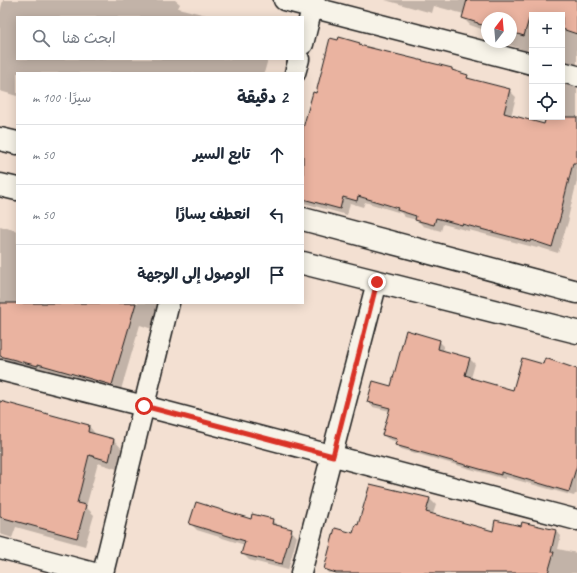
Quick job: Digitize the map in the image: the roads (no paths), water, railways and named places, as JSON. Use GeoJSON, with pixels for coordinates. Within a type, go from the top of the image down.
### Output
{"type":"FeatureCollection","features":[{"type":"Feature","properties":{"kind":"street"},"geometry":{"type":"LineString","coordinates":[[284,0],[313,4],[529,63]]}},
{"type":"Feature","properties":{"kind":"street"},"geometry":{"type":"LineString","coordinates":[[304,40],[313,4]]}},
{"type":"Feature","properties":{"kind":"street"},"geometry":{"type":"LineString","coordinates":[[295,72],[299,60]]}},
{"type":"Feature","properties":{"kind":"street"},"geometry":{"type":"LineString","coordinates":[[565,73],[577,76]]}},
{"type":"Feature","properties":{"kind":"street"},"geometry":{"type":"LineString","coordinates":[[0,139],[16,143]]}},
{"type":"Feature","properties":{"kind":"street"},"geometry":{"type":"LineString","coordinates":[[0,185],[16,189]]}},
{"type":"Feature","properties":{"kind":"street"},"geometry":{"type":"LineString","coordinates":[[304,219],[577,292]]}},
{"type":"Feature","properties":{"kind":"street"},"geometry":{"type":"LineString","coordinates":[[304,263],[577,332]]}},
{"type":"Feature","properties":{"kind":"street"},"geometry":{"type":"LineString","coordinates":[[301,573],[333,456],[377,282]]}},
{"type":"Feature","properties":{"kind":"street"},"geometry":{"type":"LineString","coordinates":[[103,573],[169,304]]}},
{"type":"Feature","properties":{"kind":"street"},"geometry":{"type":"LineString","coordinates":[[0,370],[144,406],[577,520]]}},
{"type":"Feature","properties":{"kind":"street"},"geometry":{"type":"LineString","coordinates":[[0,548],[94,573]]}}]}
